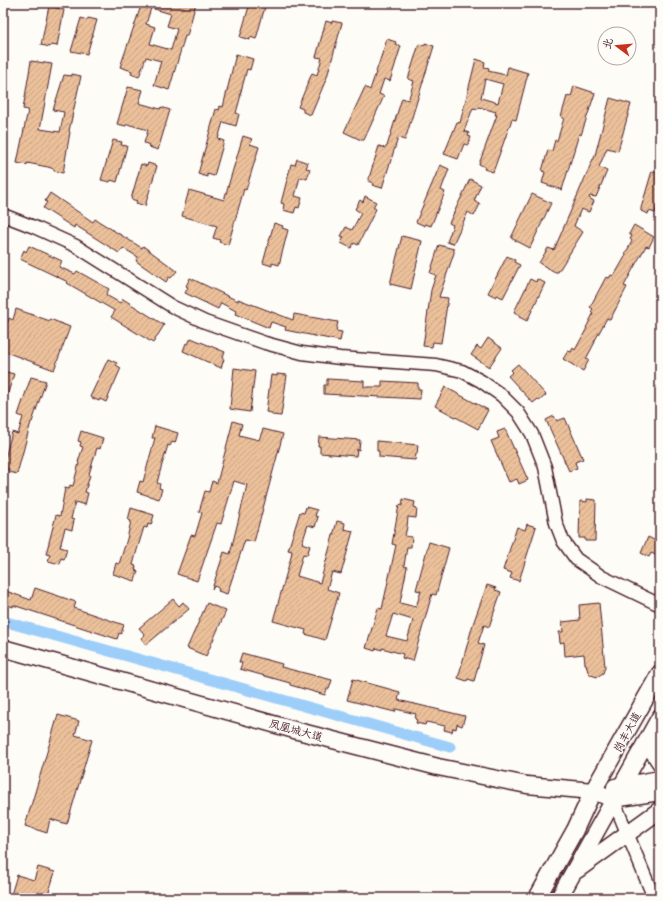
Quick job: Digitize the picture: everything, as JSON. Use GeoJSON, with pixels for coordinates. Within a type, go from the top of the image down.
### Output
{"type":"FeatureCollection","features":[{"type":"Feature","properties":{"kind":"main road","name":"凤凰城大道"},"geometry":{"type":"LineString","coordinates":[[3,648],[298,731],[438,767],[527,785],[593,791],[660,792]]}},
{"type":"Feature","properties":{"kind":"main road","name":"岗丰大道"},"geometry":{"type":"LineString","coordinates":[[537,898],[575,830],[593,791],[660,673]]}},
{"type":"Feature","properties":{"kind":"main road","name":"岗丰大道"},"geometry":{"type":"LineString","coordinates":[[559,898],[659,719]]}},
{"type":"Feature","properties":{"kind":"main road"},"geometry":{"type":"LineString","coordinates":[[617,792],[660,779]]}},
{"type":"Feature","properties":{"kind":"main road"},"geometry":{"type":"LineString","coordinates":[[573,873],[660,810]]}},
{"type":"Feature","properties":{"kind":"street"},"geometry":{"type":"LineString","coordinates":[[3,215],[76,246],[173,306],[205,322],[259,341],[302,353],[340,358],[436,364],[462,372],[481,381],[501,396],[518,412],[532,434],[545,467],[556,523],[563,541],[576,559],[602,576],[660,605]]}},
{"type":"Feature","properties":{"kind":"street"},"geometry":{"type":"LineString","coordinates":[[659,719],[654,754],[660,763]]}},
{"type":"Feature","properties":{"kind":"street"},"geometry":{"type":"LineString","coordinates":[[617,792],[628,834],[654,898]]}},
{"type":"Feature","properties":{"kind":"building"},"geometry":{"type":"Polygon","coordinates":[[[142,3],[196,3],[169,90],[154,85],[161,61],[146,57],[139,77],[131,74],[132,71],[120,67],[142,3]],[[151,8],[146,24],[155,27],[150,44],[171,50],[177,29],[167,26],[171,14],[151,8]]]}},
{"type":"Feature","properties":{"kind":"building"},"geometry":{"type":"Polygon","coordinates":[[[250,3],[266,3],[256,39],[250,37],[250,40],[240,37],[250,3]]]}},
{"type":"Feature","properties":{"kind":"building"},"geometry":{"type":"Polygon","coordinates":[[[49,6],[64,10],[57,46],[51,45],[50,47],[41,45],[49,6]]]}},
{"type":"Feature","properties":{"kind":"building"},"geometry":{"type":"Polygon","coordinates":[[[81,18],[87,20],[88,18],[97,20],[87,54],[71,51],[81,18]]]}},
{"type":"Feature","properties":{"kind":"building"},"geometry":{"type":"Polygon","coordinates":[[[326,21],[332,23],[332,21],[342,23],[327,77],[311,115],[303,112],[303,109],[298,107],[312,73],[317,75],[322,58],[316,57],[326,21]]]}},
{"type":"Feature","properties":{"kind":"building"},"geometry":{"type":"Polygon","coordinates":[[[387,39],[396,42],[395,44],[401,46],[390,81],[384,79],[379,94],[384,96],[364,140],[361,140],[344,132],[365,87],[370,90],[387,39]]]}},
{"type":"Feature","properties":{"kind":"building"},"geometry":{"type":"Polygon","coordinates":[[[425,43],[434,46],[405,140],[398,138],[382,188],[372,185],[373,183],[368,181],[379,146],[385,148],[387,146],[402,98],[408,100],[409,98],[414,81],[408,79],[419,44],[425,46],[425,43]]]}},
{"type":"Feature","properties":{"kind":"building"},"geometry":{"type":"Polygon","coordinates":[[[236,54],[253,59],[250,70],[247,69],[240,95],[236,113],[239,114],[236,126],[223,122],[218,139],[224,141],[214,176],[207,174],[207,177],[198,174],[216,109],[219,110],[220,106],[223,107],[236,54]]]}},
{"type":"Feature","properties":{"kind":"building"},"geometry":{"type":"Polygon","coordinates":[[[476,59],[485,62],[484,67],[489,68],[488,71],[506,75],[508,67],[528,73],[516,120],[512,119],[493,172],[484,169],[485,167],[479,164],[497,115],[495,115],[496,112],[479,107],[478,109],[473,108],[464,131],[469,133],[468,136],[471,137],[468,145],[464,144],[458,159],[444,154],[457,122],[460,123],[476,59]],[[485,79],[481,98],[498,103],[503,84],[485,79]]]}},
{"type":"Feature","properties":{"kind":"building"},"geometry":{"type":"Polygon","coordinates":[[[31,61],[52,64],[40,129],[60,132],[64,112],[53,110],[64,75],[72,76],[72,74],[81,76],[69,131],[63,173],[54,171],[54,169],[48,167],[27,163],[27,165],[17,163],[28,110],[23,109],[31,61]]]}},
{"type":"Feature","properties":{"kind":"building"},"geometry":{"type":"Polygon","coordinates":[[[574,86],[595,93],[581,135],[579,134],[562,190],[542,183],[545,172],[542,171],[548,150],[552,151],[555,140],[557,141],[564,118],[561,117],[567,96],[571,97],[574,86]]]}},
{"type":"Feature","properties":{"kind":"building"},"geometry":{"type":"Polygon","coordinates":[[[128,87],[143,90],[139,103],[160,109],[161,107],[170,110],[158,150],[149,147],[150,145],[144,143],[148,130],[127,124],[126,126],[117,124],[128,87]]]}},
{"type":"Feature","properties":{"kind":"building"},"geometry":{"type":"Polygon","coordinates":[[[610,98],[631,104],[618,151],[607,148],[599,167],[607,171],[596,197],[590,196],[589,198],[594,201],[589,212],[581,209],[574,226],[583,232],[558,272],[555,272],[539,263],[548,248],[554,250],[594,159],[610,98]]]}},
{"type":"Feature","properties":{"kind":"building"},"geometry":{"type":"Polygon","coordinates":[[[243,136],[252,139],[250,144],[259,147],[246,190],[244,189],[228,245],[213,238],[217,226],[182,216],[189,190],[224,200],[243,136]]]}},
{"type":"Feature","properties":{"kind":"building"},"geometry":{"type":"Polygon","coordinates":[[[113,140],[122,142],[121,145],[127,146],[117,182],[111,180],[110,182],[101,180],[113,140]]]}},
{"type":"Feature","properties":{"kind":"building"},"geometry":{"type":"Polygon","coordinates":[[[297,159],[308,163],[306,168],[310,169],[307,179],[300,177],[295,196],[302,198],[299,208],[296,207],[294,213],[283,210],[284,204],[281,203],[291,164],[295,165],[297,159]]]}},
{"type":"Feature","properties":{"kind":"building"},"geometry":{"type":"Polygon","coordinates":[[[148,163],[157,166],[145,206],[136,203],[137,201],[131,199],[141,164],[147,166],[148,163]]]}},
{"type":"Feature","properties":{"kind":"building"},"geometry":{"type":"Polygon","coordinates":[[[440,165],[449,169],[441,190],[445,192],[431,226],[425,224],[425,226],[416,222],[440,165]]]}},
{"type":"Feature","properties":{"kind":"building"},"geometry":{"type":"Polygon","coordinates":[[[652,171],[660,173],[660,198],[655,213],[649,211],[648,214],[641,211],[641,208],[652,171]]]}},
{"type":"Feature","properties":{"kind":"building"},"geometry":{"type":"Polygon","coordinates":[[[470,179],[481,185],[474,201],[480,204],[474,216],[468,212],[453,244],[447,242],[453,225],[449,223],[470,179]]]}},
{"type":"Feature","properties":{"kind":"building"},"geometry":{"type":"Polygon","coordinates":[[[50,193],[93,222],[95,219],[142,248],[143,246],[177,271],[171,278],[169,277],[166,282],[136,261],[138,257],[123,248],[119,253],[75,225],[74,228],[43,208],[50,193]]]}},
{"type":"Feature","properties":{"kind":"building"},"geometry":{"type":"Polygon","coordinates":[[[532,194],[551,203],[530,248],[511,238],[532,194]]]}},
{"type":"Feature","properties":{"kind":"building"},"geometry":{"type":"Polygon","coordinates":[[[365,196],[376,202],[373,207],[376,209],[358,245],[354,243],[351,248],[341,243],[344,237],[341,236],[346,227],[352,230],[361,213],[355,209],[360,200],[363,202],[365,196]]]}},
{"type":"Feature","properties":{"kind":"building"},"geometry":{"type":"Polygon","coordinates":[[[274,223],[283,226],[282,228],[288,230],[279,265],[272,263],[272,266],[263,263],[274,223]]]}},
{"type":"Feature","properties":{"kind":"building"},"geometry":{"type":"Polygon","coordinates":[[[634,225],[654,237],[649,247],[646,246],[633,269],[624,286],[627,287],[610,320],[607,318],[594,342],[586,359],[589,360],[583,371],[563,359],[568,351],[571,352],[573,348],[575,350],[587,328],[593,314],[591,312],[593,309],[590,307],[606,277],[609,278],[611,275],[614,276],[626,255],[632,241],[630,239],[632,236],[629,234],[634,225]]]}},
{"type":"Feature","properties":{"kind":"building"},"geometry":{"type":"Polygon","coordinates":[[[402,236],[422,241],[411,289],[390,284],[402,236]]]}},
{"type":"Feature","properties":{"kind":"building"},"geometry":{"type":"Polygon","coordinates":[[[439,245],[454,249],[439,297],[448,298],[441,343],[433,342],[432,347],[423,346],[431,290],[436,275],[430,273],[439,245]]]}},
{"type":"Feature","properties":{"kind":"building"},"geometry":{"type":"Polygon","coordinates":[[[29,246],[62,261],[59,267],[75,274],[77,271],[109,289],[106,295],[120,303],[123,299],[164,325],[153,343],[111,317],[115,311],[67,283],[68,282],[20,259],[24,250],[26,252],[29,246]]]}},
{"type":"Feature","properties":{"kind":"building"},"geometry":{"type":"Polygon","coordinates":[[[507,256],[515,260],[514,262],[520,265],[503,298],[497,295],[496,297],[488,293],[507,256]]]}},
{"type":"Feature","properties":{"kind":"building"},"geometry":{"type":"Polygon","coordinates":[[[190,278],[238,301],[238,299],[293,320],[294,314],[338,322],[336,331],[342,332],[340,341],[285,330],[286,327],[271,322],[269,328],[235,314],[236,311],[221,303],[218,309],[185,293],[188,287],[186,286],[190,278]]]}},
{"type":"Feature","properties":{"kind":"building"},"geometry":{"type":"Polygon","coordinates":[[[530,279],[536,282],[537,279],[545,283],[527,321],[519,317],[520,315],[514,312],[530,279]]]}},
{"type":"Feature","properties":{"kind":"building"},"geometry":{"type":"Polygon","coordinates":[[[16,309],[50,321],[50,319],[70,327],[54,370],[3,351],[3,336],[9,318],[13,320],[16,309]]]}},
{"type":"Feature","properties":{"kind":"building"},"geometry":{"type":"Polygon","coordinates":[[[191,338],[225,352],[222,358],[224,359],[221,368],[183,351],[186,343],[188,344],[191,338]]]}},
{"type":"Feature","properties":{"kind":"building"},"geometry":{"type":"Polygon","coordinates":[[[488,338],[502,348],[489,367],[471,355],[477,346],[481,349],[488,338]]]}},
{"type":"Feature","properties":{"kind":"building"},"geometry":{"type":"Polygon","coordinates":[[[108,359],[117,363],[116,365],[121,368],[106,402],[90,397],[108,359]]]}},
{"type":"Feature","properties":{"kind":"building"},"geometry":{"type":"Polygon","coordinates":[[[518,364],[546,395],[539,401],[538,399],[533,403],[508,376],[513,372],[511,370],[518,364]]]}},
{"type":"Feature","properties":{"kind":"building"},"geometry":{"type":"Polygon","coordinates":[[[234,368],[255,371],[250,412],[230,409],[234,368]]]}},
{"type":"Feature","properties":{"kind":"building"},"geometry":{"type":"Polygon","coordinates":[[[3,371],[14,374],[5,402],[3,402],[3,371]]]}},
{"type":"Feature","properties":{"kind":"building"},"geometry":{"type":"Polygon","coordinates":[[[277,374],[287,375],[281,416],[272,415],[272,413],[266,412],[271,375],[277,376],[277,374]]]}},
{"type":"Feature","properties":{"kind":"building"},"geometry":{"type":"Polygon","coordinates":[[[31,377],[46,381],[31,422],[17,474],[8,472],[9,469],[3,468],[3,466],[12,432],[18,434],[23,417],[18,415],[31,377]]]}},
{"type":"Feature","properties":{"kind":"building"},"geometry":{"type":"Polygon","coordinates":[[[327,379],[364,381],[364,387],[382,387],[382,381],[418,383],[418,389],[421,389],[420,399],[324,394],[324,385],[327,385],[327,379]]]}},
{"type":"Feature","properties":{"kind":"building"},"geometry":{"type":"Polygon","coordinates":[[[445,387],[488,410],[478,429],[435,406],[445,387]]]}},
{"type":"Feature","properties":{"kind":"building"},"geometry":{"type":"Polygon","coordinates":[[[554,416],[557,421],[565,418],[583,459],[575,462],[577,468],[569,471],[546,420],[554,416]]]}},
{"type":"Feature","properties":{"kind":"building"},"geometry":{"type":"Polygon","coordinates":[[[233,421],[242,424],[239,435],[259,440],[263,429],[283,434],[254,542],[245,540],[227,594],[218,591],[219,589],[215,586],[212,589],[224,552],[230,554],[247,485],[234,481],[221,524],[217,523],[197,581],[177,574],[191,535],[195,536],[202,513],[199,512],[205,491],[209,492],[212,481],[217,483],[233,421]]]}},
{"type":"Feature","properties":{"kind":"building"},"geometry":{"type":"Polygon","coordinates":[[[155,426],[178,433],[175,443],[172,442],[170,446],[168,445],[161,468],[157,483],[160,484],[159,488],[162,489],[159,499],[137,492],[140,481],[143,482],[155,438],[152,438],[155,426]]]}},
{"type":"Feature","properties":{"kind":"building"},"geometry":{"type":"Polygon","coordinates":[[[505,429],[528,480],[519,484],[517,479],[509,482],[491,441],[499,438],[497,432],[505,429]]]}},
{"type":"Feature","properties":{"kind":"building"},"geometry":{"type":"Polygon","coordinates":[[[81,431],[103,438],[100,449],[97,448],[89,474],[85,492],[88,493],[85,505],[75,502],[71,519],[74,520],[72,530],[65,528],[60,547],[67,549],[64,559],[61,558],[60,564],[48,561],[50,555],[46,554],[56,515],[60,516],[65,488],[69,489],[70,485],[73,486],[83,447],[80,446],[81,442],[78,441],[81,431]]]}},
{"type":"Feature","properties":{"kind":"building"},"geometry":{"type":"Polygon","coordinates":[[[319,437],[360,440],[359,450],[357,449],[356,456],[320,453],[320,446],[318,446],[319,437]]]}},
{"type":"Feature","properties":{"kind":"building"},"geometry":{"type":"Polygon","coordinates":[[[377,441],[418,445],[415,460],[379,457],[379,451],[377,451],[377,441]]]}},
{"type":"Feature","properties":{"kind":"building"},"geometry":{"type":"Polygon","coordinates":[[[403,499],[415,502],[414,507],[417,508],[416,518],[408,517],[405,536],[412,537],[411,547],[407,547],[404,566],[407,567],[400,603],[416,607],[421,591],[416,590],[429,542],[449,548],[436,595],[432,594],[413,661],[402,658],[403,654],[382,648],[382,650],[376,648],[375,651],[366,648],[378,608],[382,609],[396,545],[392,544],[399,505],[402,506],[403,499]],[[393,614],[386,636],[407,641],[413,620],[393,614]]]}},
{"type":"Feature","properties":{"kind":"building"},"geometry":{"type":"Polygon","coordinates":[[[587,499],[596,500],[595,541],[585,541],[585,538],[579,538],[580,501],[587,502],[587,499]]]}},
{"type":"Feature","properties":{"kind":"building"},"geometry":{"type":"Polygon","coordinates":[[[306,507],[317,510],[315,516],[318,517],[315,527],[308,525],[302,543],[310,546],[307,555],[303,554],[297,576],[320,583],[337,521],[345,523],[344,529],[353,531],[341,574],[332,572],[327,589],[339,593],[325,640],[305,634],[306,630],[273,621],[291,557],[292,551],[288,550],[300,512],[304,513],[306,507]]]}},
{"type":"Feature","properties":{"kind":"building"},"geometry":{"type":"Polygon","coordinates":[[[131,508],[154,515],[151,525],[148,524],[147,528],[144,527],[137,550],[133,565],[136,566],[135,570],[138,571],[135,581],[113,574],[116,563],[119,564],[127,539],[131,521],[128,520],[131,508]]]}},
{"type":"Feature","properties":{"kind":"building"},"geometry":{"type":"Polygon","coordinates":[[[527,524],[536,527],[519,581],[510,578],[512,573],[503,570],[517,527],[525,530],[527,524]]]}},
{"type":"Feature","properties":{"kind":"building"},"geometry":{"type":"Polygon","coordinates":[[[648,537],[660,543],[660,557],[651,553],[649,557],[641,553],[648,537]]]}},
{"type":"Feature","properties":{"kind":"building"},"geometry":{"type":"Polygon","coordinates":[[[487,585],[496,588],[495,590],[501,592],[489,627],[484,625],[478,643],[484,645],[474,681],[468,679],[467,681],[458,678],[473,624],[487,585]]]}},
{"type":"Feature","properties":{"kind":"building"},"geometry":{"type":"Polygon","coordinates":[[[35,588],[76,602],[74,608],[124,625],[121,634],[119,633],[117,639],[3,603],[3,590],[31,600],[35,588]]]}},
{"type":"Feature","properties":{"kind":"building"},"geometry":{"type":"Polygon","coordinates":[[[173,599],[179,606],[183,602],[189,609],[146,645],[141,638],[145,635],[139,628],[173,599]]]}},
{"type":"Feature","properties":{"kind":"building"},"geometry":{"type":"Polygon","coordinates":[[[207,603],[226,611],[206,656],[187,648],[207,603]]]}},
{"type":"Feature","properties":{"kind":"building"},"geometry":{"type":"Polygon","coordinates":[[[599,603],[605,667],[603,673],[597,677],[588,672],[584,654],[565,656],[564,642],[560,643],[559,632],[563,632],[562,622],[580,620],[579,605],[599,603]]]}},
{"type":"Feature","properties":{"kind":"building"},"geometry":{"type":"Polygon","coordinates":[[[242,653],[282,664],[281,667],[332,680],[329,689],[327,689],[325,695],[290,685],[290,683],[240,669],[242,663],[239,662],[242,653]]]}},
{"type":"Feature","properties":{"kind":"building"},"geometry":{"type":"Polygon","coordinates":[[[353,679],[400,692],[398,700],[465,716],[462,726],[457,724],[456,729],[453,728],[452,732],[444,730],[445,726],[426,722],[425,725],[416,723],[416,714],[396,709],[395,712],[347,700],[353,679]]]}},
{"type":"Feature","properties":{"kind":"building"},"geometry":{"type":"Polygon","coordinates":[[[58,715],[79,721],[75,735],[92,740],[67,824],[50,819],[47,833],[25,826],[58,715]]]}},
{"type":"Feature","properties":{"kind":"building"},"geometry":{"type":"Polygon","coordinates":[[[38,867],[55,872],[47,898],[10,898],[17,875],[34,880],[38,867]]]}},
{"type":"Feature","properties":{"kind":"waterway"},"geometry":{"type":"LineString","coordinates":[[3,621],[450,747]]}}]}
